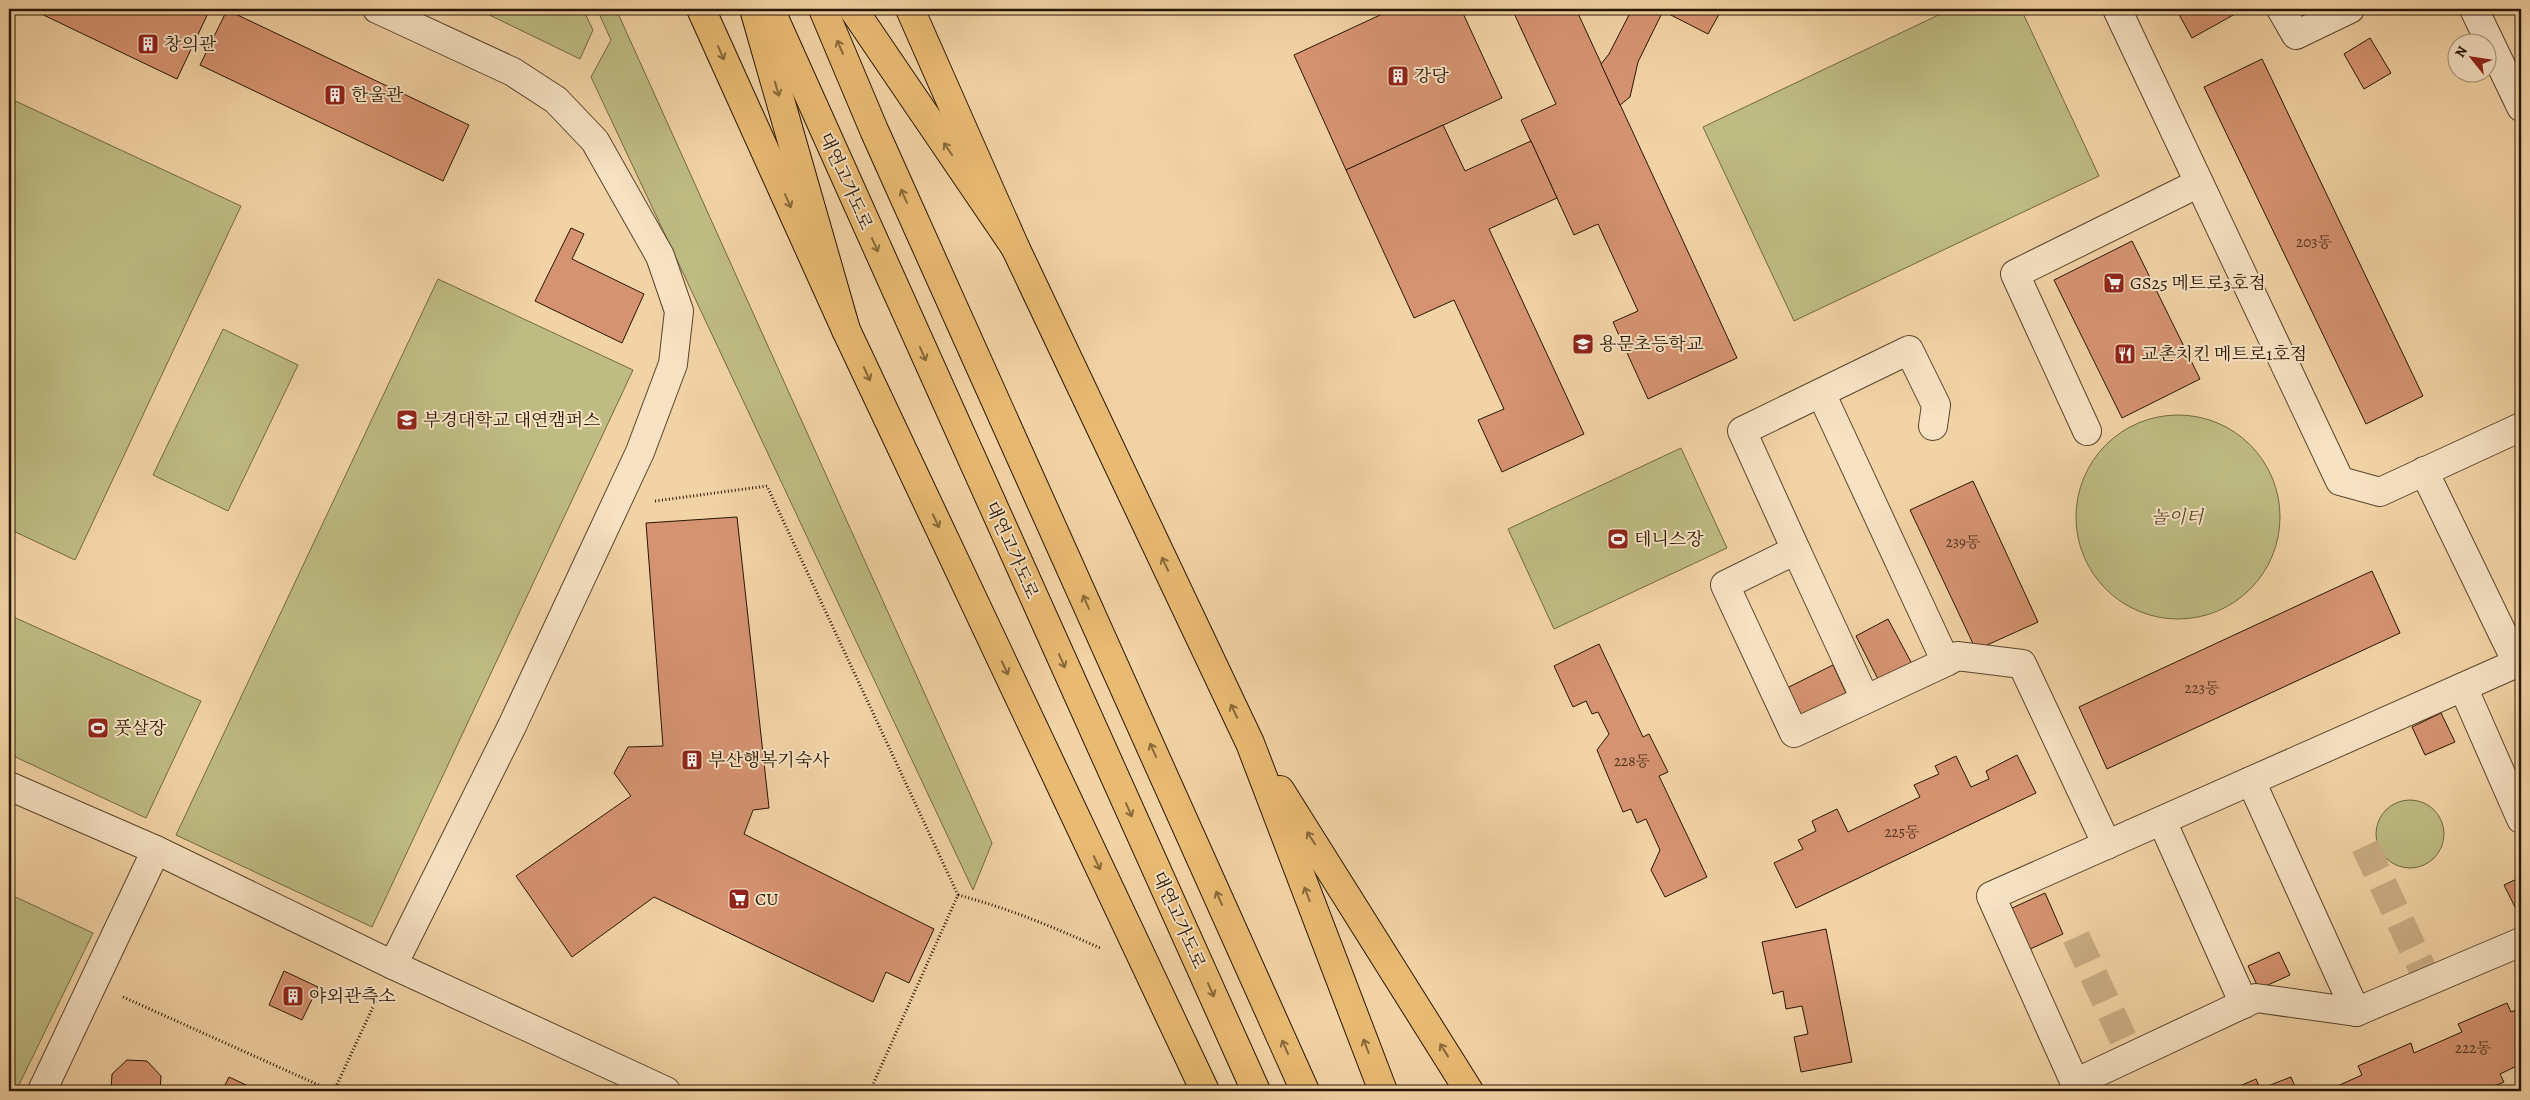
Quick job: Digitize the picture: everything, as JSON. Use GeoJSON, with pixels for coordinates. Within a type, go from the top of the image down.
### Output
{"type":"FeatureCollection","features":[{"type":"Feature","properties":{"kind":"main road"},"geometry":{"type":"LineString","coordinates":[[701,9],[846,330],[1205,1091]]}},
{"type":"Feature","properties":{"kind":"main road"},"geometry":{"type":"LineString","coordinates":[[754,9],[846,330]]}},
{"type":"Feature","properties":{"kind":"main road","name":"대연고가도로"},"geometry":{"type":"LineString","coordinates":[[770,9],[903,310],[1256,1091]]}},
{"type":"Feature","properties":{"kind":"main road"},"geometry":{"type":"LineString","coordinates":[[823,9],[874,130],[1305,1091]]}},
{"type":"Feature","properties":{"kind":"main road"},"geometry":{"type":"LineString","coordinates":[[853,9],[1015,247]]}},
{"type":"Feature","properties":{"kind":"main road"},"geometry":{"type":"LineString","coordinates":[[910,9],[1015,247],[1250,743],[1383,1091]]}},
{"type":"Feature","properties":{"kind":"main road"},"geometry":{"type":"LineString","coordinates":[[1250,743],[1340,882],[1469,1091]]}},
{"type":"Feature","properties":{"kind":"street"},"geometry":{"type":"LineString","coordinates":[[377,9],[513,72],[556,100],[595,141],[660,256],[679,311],[673,364],[640,452],[512,726],[393,965]]}},
{"type":"Feature","properties":{"kind":"street"},"geometry":{"type":"LineString","coordinates":[[2117,9],[2340,481],[2380,492],[2521,427]]}},
{"type":"Feature","properties":{"kind":"street"},"geometry":{"type":"LineString","coordinates":[[2281,9],[2296,35],[2350,9]]}},
{"type":"Feature","properties":{"kind":"street"},"geometry":{"type":"LineString","coordinates":[[2474,9],[2521,107]]}},
{"type":"Feature","properties":{"kind":"street"},"geometry":{"type":"LineString","coordinates":[[2087,431],[2015,274],[2199,183]]}},
{"type":"Feature","properties":{"kind":"street"},"geometry":{"type":"LineString","coordinates":[[1865,699],[1742,431],[1909,350],[1936,405],[1933,426]]}},
{"type":"Feature","properties":{"kind":"street"},"geometry":{"type":"LineString","coordinates":[[1821,393],[1946,662]]}},
{"type":"Feature","properties":{"kind":"street"},"geometry":{"type":"LineString","coordinates":[[2424,472],[2517,663],[1991,896],[2075,1083],[2256,998],[2356,1012],[2521,942]]}},
{"type":"Feature","properties":{"kind":"street"},"geometry":{"type":"LineString","coordinates":[[1796,550],[1725,585],[1794,732],[1958,656],[2022,664],[2107,845]]}},
{"type":"Feature","properties":{"kind":"street"},"geometry":{"type":"LineString","coordinates":[[2463,687],[2521,820]]}},
{"type":"Feature","properties":{"kind":"street"},"geometry":{"type":"LineString","coordinates":[[2251,781],[2356,1012]]}},
{"type":"Feature","properties":{"kind":"street"},"geometry":{"type":"LineString","coordinates":[[9,786],[156,850],[393,965],[666,1091]]}},
{"type":"Feature","properties":{"kind":"street"},"geometry":{"type":"LineString","coordinates":[[2162,821],[2244,1004]]}},
{"type":"Feature","properties":{"kind":"street"},"geometry":{"type":"LineString","coordinates":[[42,1091],[156,850]]}},
{"type":"Feature","properties":{"kind":"path"},"geometry":{"type":"LineString","coordinates":[[615,506],[767,486],[958,896],[870,1091]]}},
{"type":"Feature","properties":{"kind":"path"},"geometry":{"type":"LineString","coordinates":[[958,896],[995,905],[1040,921],[1100,948]]}},
{"type":"Feature","properties":{"kind":"path"},"geometry":{"type":"LineString","coordinates":[[92,984],[333,1091],[393,965]]}},
{"type":"Feature","properties":{"kind":"green space"},"geometry":{"type":"Polygon","coordinates":[[[477,9],[583,9],[593,30],[580,59],[477,9]]]}},
{"type":"Feature","properties":{"kind":"green space"},"geometry":{"type":"Polygon","coordinates":[[[597,9],[616,9],[992,843],[973,890],[591,77],[611,40],[597,9]]]}},
{"type":"Feature","properties":{"kind":"green space"},"geometry":{"type":"Polygon","coordinates":[[[1951,9],[2021,9],[2099,176],[1794,321],[1703,127],[1951,9]]]}},
{"type":"Feature","properties":{"kind":"green space"},"geometry":{"type":"Polygon","coordinates":[[[9,98],[241,206],[75,560],[9,529],[9,98]]]}},
{"type":"Feature","properties":{"kind":"green space"},"geometry":{"type":"Polygon","coordinates":[[[438,279],[633,370],[372,927],[176,835],[438,279]]]}},
{"type":"Feature","properties":{"kind":"green space"},"geometry":{"type":"Polygon","coordinates":[[[223,329],[298,365],[228,511],[153,475],[223,329]]]}},
{"type":"Feature","properties":{"kind":"green space","name":"놀이터"},"geometry":{"type":"Polygon","coordinates":[[[2168,415],[2188,415],[2208,419],[2226,427],[2243,438],[2257,452],[2268,469],[2276,487],[2280,517],[2276,547],[2268,565],[2257,582],[2243,596],[2226,607],[2208,615],[2188,619],[2168,619],[2148,615],[2130,607],[2113,596],[2099,582],[2088,565],[2080,547],[2076,527],[2076,507],[2080,487],[2088,469],[2099,452],[2113,438],[2130,427],[2148,419],[2168,415]]]}},
{"type":"Feature","properties":{"kind":"green space","name":"테니스장"},"geometry":{"type":"Polygon","coordinates":[[[1681,448],[1727,548],[1554,629],[1508,529],[1681,448]]]}},
{"type":"Feature","properties":{"kind":"green space","name":"풋살장"},"geometry":{"type":"Polygon","coordinates":[[[9,615],[201,701],[146,818],[9,754],[9,615]]]}},
{"type":"Feature","properties":{"kind":"green space"},"geometry":{"type":"Polygon","coordinates":[[[2410,800],[2423,802],[2434,810],[2442,821],[2444,834],[2442,847],[2434,858],[2423,866],[2410,868],[2397,866],[2386,858],[2378,847],[2376,834],[2378,821],[2386,810],[2397,802],[2410,800]]]}},
{"type":"Feature","properties":{"kind":"green space"},"geometry":{"type":"Polygon","coordinates":[[[9,894],[93,933],[16,1091],[9,1091],[9,894]]]}},
{"type":"Feature","properties":{"kind":"building","name":"창의관"},"geometry":{"type":"Polygon","coordinates":[[[31,9],[210,9],[177,79],[31,9]]]}},
{"type":"Feature","properties":{"kind":"building","name":"강당"},"geometry":{"type":"Polygon","coordinates":[[[1393,9],[1461,9],[1502,98],[1346,170],[1294,55],[1393,9]]]}},
{"type":"Feature","properties":{"kind":"building"},"geometry":{"type":"Polygon","coordinates":[[[1512,9],[1576,9],[1737,358],[1648,399],[1613,322],[1638,311],[1598,224],[1574,235],[1521,120],[1556,104],[1512,9]]]}},
{"type":"Feature","properties":{"kind":"building"},"geometry":{"type":"Polygon","coordinates":[[[1632,9],[1722,9],[1708,34],[1663,11],[1638,62],[1630,97],[1620,105],[1601,64],[1609,54],[1632,9]]]}},
{"type":"Feature","properties":{"kind":"building"},"geometry":{"type":"Polygon","coordinates":[[[2176,9],[2244,9],[2192,38],[2176,9]]]}},
{"type":"Feature","properties":{"kind":"building","name":"한울관"},"geometry":{"type":"Polygon","coordinates":[[[227,10],[469,125],[443,181],[200,65],[227,10]]]}},
{"type":"Feature","properties":{"kind":"building"},"geometry":{"type":"Polygon","coordinates":[[[2370,38],[2391,73],[2364,89],[2344,54],[2370,38]]]}},
{"type":"Feature","properties":{"kind":"building"},"geometry":{"type":"Polygon","coordinates":[[[2262,59],[2423,396],[2366,424],[2204,87],[2262,59]]]}},
{"type":"Feature","properties":{"kind":"building"},"geometry":{"type":"Polygon","coordinates":[[[1443,125],[1465,171],[1531,141],[1557,198],[1489,229],[1584,434],[1502,472],[1478,420],[1504,409],[1454,300],[1414,318],[1346,170],[1443,125]]]}},
{"type":"Feature","properties":{"kind":"building"},"geometry":{"type":"Polygon","coordinates":[[[571,228],[584,234],[572,259],[644,294],[622,343],[535,301],[571,228]]]}},
{"type":"Feature","properties":{"kind":"building"},"geometry":{"type":"Polygon","coordinates":[[[2132,241],[2200,379],[2122,418],[2054,280],[2132,241]]]}},
{"type":"Feature","properties":{"kind":"building"},"geometry":{"type":"Polygon","coordinates":[[[1973,481],[2038,622],[1976,650],[1910,510],[1973,481]]]}},
{"type":"Feature","properties":{"kind":"building","name":"부산행복기숙사"},"geometry":{"type":"Polygon","coordinates":[[[737,517],[769,808],[753,810],[744,834],[934,929],[909,983],[886,972],[873,1002],[654,897],[572,957],[516,876],[631,796],[614,773],[628,747],[663,746],[646,523],[737,517]]]}},
{"type":"Feature","properties":{"kind":"building"},"geometry":{"type":"Polygon","coordinates":[[[2372,571],[2400,633],[2107,769],[2079,707],[2372,571]]]}},
{"type":"Feature","properties":{"kind":"building"},"geometry":{"type":"Polygon","coordinates":[[[1888,619],[1912,664],[1879,681],[1856,636],[1888,619]]]}},
{"type":"Feature","properties":{"kind":"building"},"geometry":{"type":"Polygon","coordinates":[[[1599,644],[1643,737],[1649,734],[1668,772],[1659,776],[1707,877],[1665,897],[1651,870],[1660,850],[1646,819],[1637,823],[1631,809],[1623,812],[1597,750],[1609,734],[1598,712],[1592,714],[1586,701],[1573,707],[1554,666],[1599,644]]]}},
{"type":"Feature","properties":{"kind":"building"},"geometry":{"type":"Polygon","coordinates":[[[1833,665],[1846,693],[1796,718],[1783,690],[1833,665]]]}},
{"type":"Feature","properties":{"kind":"building"},"geometry":{"type":"Polygon","coordinates":[[[2441,713],[2455,742],[2425,755],[2412,727],[2441,713]]]}},
{"type":"Feature","properties":{"kind":"building"},"geometry":{"type":"Polygon","coordinates":[[[2017,755],[2036,793],[1796,908],[1774,863],[1803,849],[1798,840],[1816,831],[1812,821],[1837,809],[1848,832],[1920,797],[1914,785],[1939,774],[1935,766],[1956,756],[1971,787],[1989,779],[1986,771],[2017,755]]]}},
{"type":"Feature","properties":{"kind":"building"},"geometry":{"type":"Polygon","coordinates":[[[2521,877],[2521,906],[2516,909],[2504,885],[2521,877]]]}},
{"type":"Feature","properties":{"kind":"building"},"geometry":{"type":"Polygon","coordinates":[[[2045,893],[2063,934],[2028,950],[2010,909],[2045,893]]]}},
{"type":"Feature","properties":{"kind":"building"},"geometry":{"type":"Polygon","coordinates":[[[1826,929],[1852,1062],[1801,1072],[1794,1037],[1808,1034],[1802,1006],[1786,1009],[1783,991],[1773,994],[1762,942],[1826,929]]]}},
{"type":"Feature","properties":{"kind":"building"},"geometry":{"type":"Polygon","coordinates":[[[2279,952],[2290,975],[2259,989],[2248,966],[2279,952]]]}},
{"type":"Feature","properties":{"kind":"building","name":"야외관측소"},"geometry":{"type":"Polygon","coordinates":[[[284,971],[318,987],[302,1020],[269,1005],[284,971]]]}},
{"type":"Feature","properties":{"kind":"building"},"geometry":{"type":"Polygon","coordinates":[[[2507,1003],[2511,1012],[2521,1008],[2521,1064],[2500,1074],[2504,1082],[2483,1091],[2334,1091],[2333,1088],[2362,1075],[2358,1066],[2411,1043],[2414,1053],[2462,1032],[2458,1024],[2507,1003]]]}},
{"type":"Feature","properties":{"kind":"building"},"geometry":{"type":"Polygon","coordinates":[[[127,1060],[147,1061],[161,1076],[160,1091],[111,1091],[112,1074],[127,1060]]]}},
{"type":"Feature","properties":{"kind":"building"},"geometry":{"type":"Polygon","coordinates":[[[229,1077],[259,1091],[222,1091],[229,1077]]]}},
{"type":"Feature","properties":{"kind":"building"},"geometry":{"type":"Polygon","coordinates":[[[2291,1077],[2297,1091],[2228,1091],[2256,1079],[2260,1089],[2291,1077]]]}},
{"type":"Feature","properties":{"kind":"tunnel"},"geometry":{"type":"LineString","coordinates":[[2365,846],[2428,981]]}},
{"type":"Feature","properties":{"kind":"tunnel"},"geometry":{"type":"LineString","coordinates":[[2076,937],[2131,1056]]}},
{"type":"Feature","properties":{"kind":"place","name":"창의관"},"geometry":{"type":"Point","coordinates":[148,44]}},
{"type":"Feature","properties":{"kind":"place","name":"강당"},"geometry":{"type":"Point","coordinates":[1398,76]}},
{"type":"Feature","properties":{"kind":"place","name":"한울관"},"geometry":{"type":"Point","coordinates":[335,95]}},
{"type":"Feature","properties":{"kind":"place","name":"GS25 메트로3호점"},"geometry":{"type":"Point","coordinates":[2114,283]}},
{"type":"Feature","properties":{"kind":"place","name":"용문초등학교"},"geometry":{"type":"Point","coordinates":[1583,344]}},
{"type":"Feature","properties":{"kind":"place","name":"교촌치킨 메트로1호점"},"geometry":{"type":"Point","coordinates":[2125,354]}},
{"type":"Feature","properties":{"kind":"place","name":"부경대학교 대연캠퍼스"},"geometry":{"type":"Point","coordinates":[407,420]}},
{"type":"Feature","properties":{"kind":"place","name":"테니스장"},"geometry":{"type":"Point","coordinates":[1618,539]}},
{"type":"Feature","properties":{"kind":"place","name":"풋살장"},"geometry":{"type":"Point","coordinates":[98,728]}},
{"type":"Feature","properties":{"kind":"place","name":"부산행복기숙사"},"geometry":{"type":"Point","coordinates":[692,760]}},
{"type":"Feature","properties":{"kind":"place","name":"CU"},"geometry":{"type":"Point","coordinates":[739,899]}},
{"type":"Feature","properties":{"kind":"place","name":"야외관측소"},"geometry":{"type":"Point","coordinates":[293,996]}}]}
